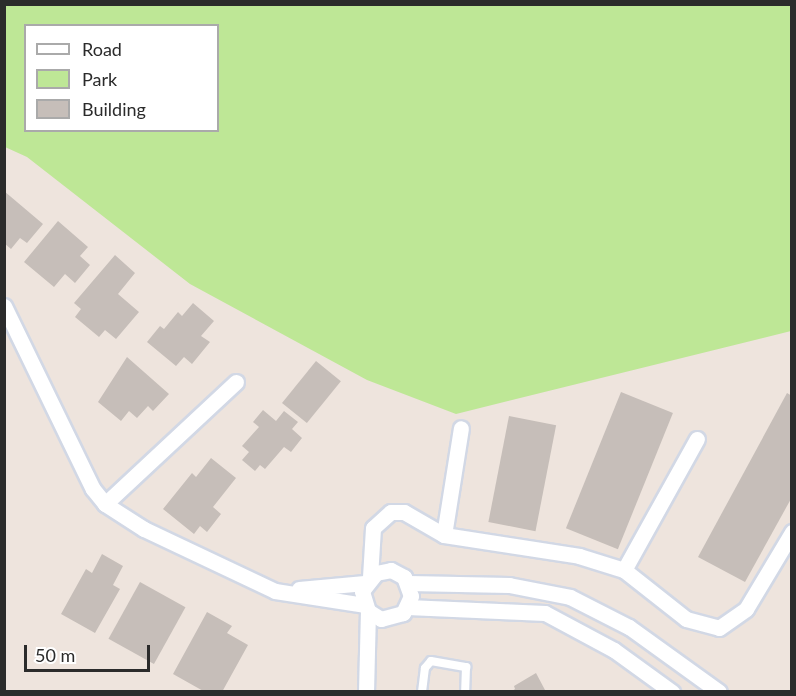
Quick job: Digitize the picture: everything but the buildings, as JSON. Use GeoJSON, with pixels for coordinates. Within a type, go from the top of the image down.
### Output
{"type":"FeatureCollection","features":[{"type":"Feature","properties":{"kind":"street"},"geometry":{"type":"LineString","coordinates":[[4,306],[14,318],[93,489],[105,504],[144,529],[275,591],[366,608],[389,619],[408,607],[545,613],[614,650],[672,692]]}},
{"type":"Feature","properties":{"kind":"street"},"geometry":{"type":"LineString","coordinates":[[105,504],[236,382]]}},
{"type":"Feature","properties":{"kind":"street"},"geometry":{"type":"LineString","coordinates":[[444,535],[461,428]]}},
{"type":"Feature","properties":{"kind":"street"},"geometry":{"type":"LineString","coordinates":[[624,570],[697,438]]}},
{"type":"Feature","properties":{"kind":"street"},"geometry":{"type":"LineString","coordinates":[[366,692],[367,580],[373,528],[391,512],[404,512],[444,535],[558,552],[624,570],[686,619],[719,628],[746,609],[792,532]]}},
{"type":"Feature","properties":{"kind":"street"},"geometry":{"type":"LineString","coordinates":[[771,569],[792,555]]}},
{"type":"Feature","properties":{"kind":"street"},"geometry":{"type":"LineString","coordinates":[[275,591],[367,580],[391,570],[408,583],[509,585],[570,597],[638,632],[719,692]]}},
{"type":"Feature","properties":{"kind":"street"},"geometry":{"type":"LineString","coordinates":[[408,583],[411,596],[408,607]]}},
{"type":"Feature","properties":{"kind":"lane"},"geometry":{"type":"LineString","coordinates":[[422,692],[425,668],[431,661],[466,667],[465,692]]}},
{"type":"Feature","properties":{"kind":"green space"},"geometry":{"type":"Polygon","coordinates":[[[5,4],[791,5],[791,331],[456,414],[367,380],[190,284],[27,157],[5,147],[5,4]]]}}]}
